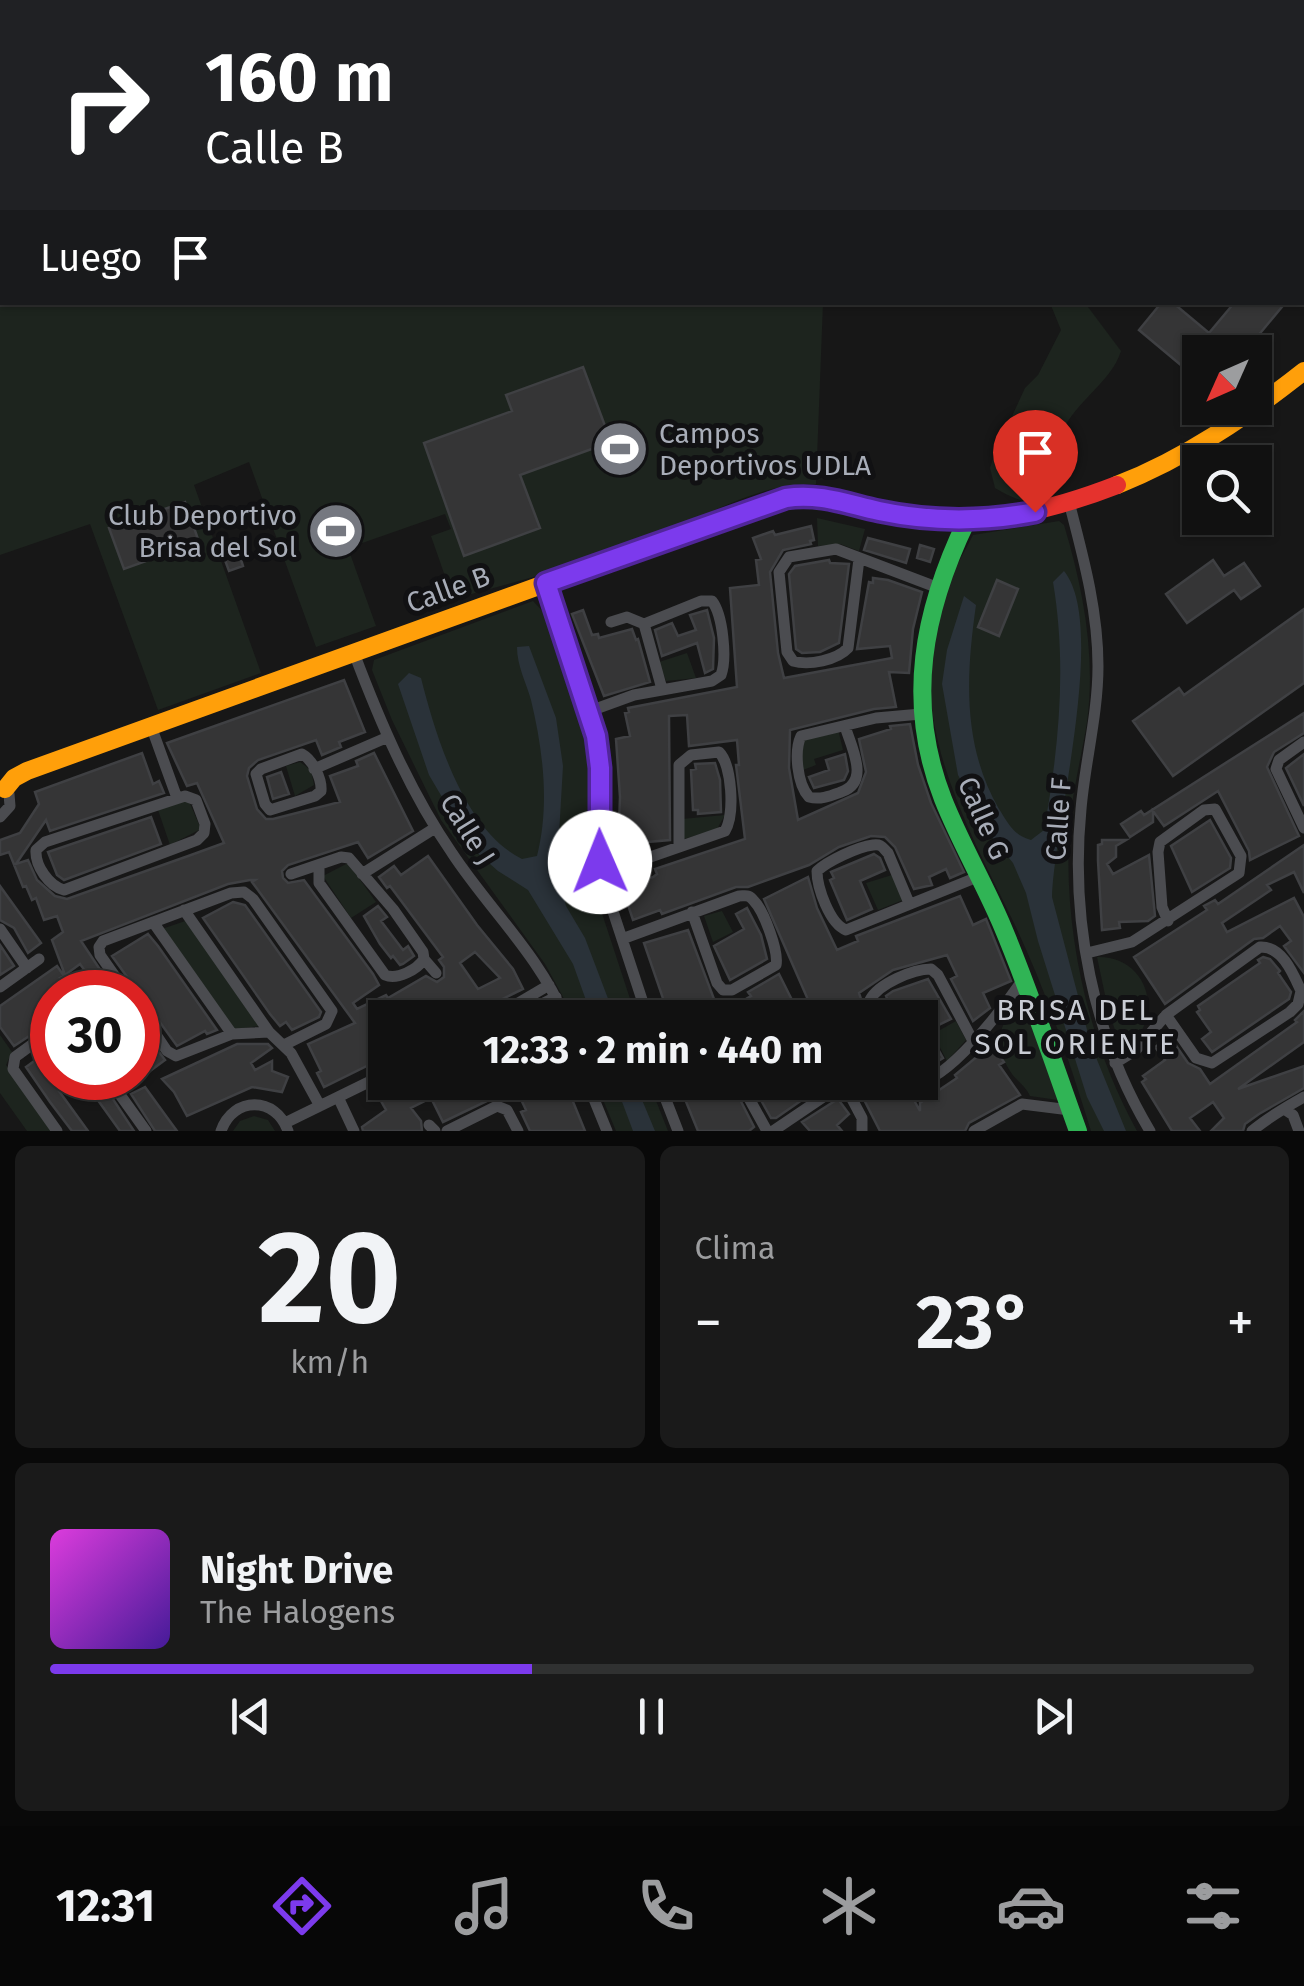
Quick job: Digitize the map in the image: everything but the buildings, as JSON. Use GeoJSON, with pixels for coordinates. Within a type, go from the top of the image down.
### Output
{"type":"FeatureCollection","features":[{"type":"Feature","properties":{"kind":"street","name":"Calle B"},"geometry":{"type":"LineString","coordinates":[[3,787],[20,774],[786,498],[813,496],[906,516],[968,520],[1018,515],[1069,502],[1125,481],[1192,448],[1261,405],[1304,371]]}},
{"type":"Feature","properties":{"kind":"street","name":"Calle F"},"geometry":{"type":"LineString","coordinates":[[1069,502],[1088,576],[1098,648],[1078,872],[1087,952],[1099,1015],[1115,1063],[1150,1131]]}},
{"type":"Feature","properties":{"kind":"street","name":"Calle G"},"geometry":{"type":"LineString","coordinates":[[968,520],[936,586],[922,652],[921,714],[943,798],[1024,978],[1078,1131]]}},
{"type":"Feature","properties":{"kind":"street"},"geometry":{"type":"LineString","coordinates":[[859,558],[848,648],[838,656],[802,664],[793,661],[787,652],[781,564],[789,557],[832,549],[859,558],[936,586]]}},
{"type":"Feature","properties":{"kind":"street"},"geometry":{"type":"LineString","coordinates":[[546,583],[590,710],[600,768],[600,862],[607,900],[643,1000]]}},
{"type":"Feature","properties":{"kind":"street"},"geometry":{"type":"LineString","coordinates":[[590,710],[634,694],[712,681],[721,676],[724,668],[718,608],[705,600],[644,624],[628,617],[611,622]]}},
{"type":"Feature","properties":{"kind":"street"},"geometry":{"type":"LineString","coordinates":[[644,624],[662,689]]}},
{"type":"Feature","properties":{"kind":"street","name":"Calle J"},"geometry":{"type":"LineString","coordinates":[[354,653],[388,737],[435,828],[556,1000]]}},
{"type":"Feature","properties":{"kind":"street"},"geometry":{"type":"LineString","coordinates":[[844,726],[857,766],[857,781],[848,790],[820,799],[809,797],[801,788],[798,740],[813,731],[876,718],[921,714]]}},
{"type":"Feature","properties":{"kind":"street"},"geometry":{"type":"LineString","coordinates":[[151,726],[177,798]]}},
{"type":"Feature","properties":{"kind":"street"},"geometry":{"type":"LineString","coordinates":[[314,769],[388,737]]}},
{"type":"Feature","properties":{"kind":"street"},"geometry":{"type":"LineString","coordinates":[[1304,742],[1279,760],[1276,769],[1304,828]]}},
{"type":"Feature","properties":{"kind":"street"},"geometry":{"type":"LineString","coordinates":[[600,862],[636,862],[722,833],[729,824],[726,762],[718,752],[691,755],[679,765],[679,846]]}},
{"type":"Feature","properties":{"kind":"street"},"geometry":{"type":"LineString","coordinates":[[302,754],[314,769],[321,784],[318,794],[278,810],[267,808],[255,778],[261,769],[302,754]]}},
{"type":"Feature","properties":{"kind":"street"},"geometry":{"type":"LineString","coordinates":[[0,817],[10,806],[3,787]]}},
{"type":"Feature","properties":{"kind":"street"},"geometry":{"type":"LineString","coordinates":[[189,796],[198,804],[206,829],[196,840],[64,890],[54,887],[37,860],[41,844],[177,798],[189,796]]}},
{"type":"Feature","properties":{"kind":"street"},"geometry":{"type":"LineString","coordinates":[[1087,952],[1126,945],[1168,921],[1236,876],[1241,856],[1214,809],[1204,810],[1160,842],[1162,907],[1168,921]]}},
{"type":"Feature","properties":{"kind":"street"},"geometry":{"type":"LineString","coordinates":[[362,874],[435,828]]}},
{"type":"Feature","properties":{"kind":"street"},"geometry":{"type":"LineString","coordinates":[[909,903],[882,846],[872,845],[817,871],[817,881],[835,923],[842,929],[851,929],[980,876]]}},
{"type":"Feature","properties":{"kind":"street"},"geometry":{"type":"LineString","coordinates":[[291,874],[346,857],[399,917],[436,973]]}},
{"type":"Feature","properties":{"kind":"street"},"geometry":{"type":"LineString","coordinates":[[318,868],[319,883],[385,975],[396,976],[424,959]]}},
{"type":"Feature","properties":{"kind":"street"},"geometry":{"type":"LineString","coordinates":[[111,970],[100,955],[99,946],[106,939],[235,892],[253,899],[332,1011],[326,1024],[284,1045]]}},
{"type":"Feature","properties":{"kind":"street"},"geometry":{"type":"LineString","coordinates":[[622,939],[692,912],[739,896],[752,898],[777,951],[776,965],[732,990],[722,990],[692,912]]}},
{"type":"Feature","properties":{"kind":"street"},"geometry":{"type":"LineString","coordinates":[[184,910],[269,1032],[284,1045],[320,1106]]}},
{"type":"Feature","properties":{"kind":"street"},"geometry":{"type":"LineString","coordinates":[[152,922],[232,1034]]}},
{"type":"Feature","properties":{"kind":"street"},"geometry":{"type":"LineString","coordinates":[[0,929],[27,968]]}},
{"type":"Feature","properties":{"kind":"street"},"geometry":{"type":"LineString","coordinates":[[1115,1063],[1136,1050],[1166,1014],[1260,947],[1270,946],[1278,951],[1301,991],[1298,1004],[1290,1012],[1212,1063],[1196,1058],[1166,1014]]}},
{"type":"Feature","properties":{"kind":"street"},"geometry":{"type":"LineString","coordinates":[[0,986],[39,959]]}},
{"type":"Feature","properties":{"kind":"street"},"geometry":{"type":"LineString","coordinates":[[871,1000],[872,993],[920,969],[931,968],[974,1041]]}},
{"type":"Feature","properties":{"kind":"street"},"geometry":{"type":"LineString","coordinates":[[938,1072],[974,1041],[1024,978]]}},
{"type":"Feature","properties":{"kind":"street"},"geometry":{"type":"LineString","coordinates":[[532,1000],[552,991]]}},
{"type":"Feature","properties":{"kind":"street"},"geometry":{"type":"LineString","coordinates":[[539,1000],[552,991]]}},
{"type":"Feature","properties":{"kind":"street"},"geometry":{"type":"LineString","coordinates":[[160,1040],[176,1056],[232,1034],[269,1032]]}},
{"type":"Feature","properties":{"kind":"street"},"geometry":{"type":"LineString","coordinates":[[30,1045],[15,1056],[12,1066],[30,1092]]}},
{"type":"Feature","properties":{"kind":"street"},"geometry":{"type":"LineString","coordinates":[[221,1131],[233,1111],[252,1104],[271,1108],[286,1127],[368,1082]]}},
{"type":"Feature","properties":{"kind":"street"},"geometry":{"type":"LineString","coordinates":[[338,1097],[354,1131]]}},
{"type":"Feature","properties":{"kind":"street"},"geometry":{"type":"LineString","coordinates":[[1252,1131],[1304,1097]]}},
{"type":"Feature","properties":{"kind":"street"},"geometry":{"type":"LineString","coordinates":[[36,1100],[57,1131]]}},
{"type":"Feature","properties":{"kind":"street"},"geometry":{"type":"LineString","coordinates":[[124,1100],[146,1131]]}},
{"type":"Feature","properties":{"kind":"street"},"geometry":{"type":"LineString","coordinates":[[594,1100],[607,1131]]}},
{"type":"Feature","properties":{"kind":"street"},"geometry":{"type":"LineString","coordinates":[[666,1100],[678,1131]]}},
{"type":"Feature","properties":{"kind":"street"},"geometry":{"type":"LineString","coordinates":[[751,1100],[770,1131],[817,1100]]}},
{"type":"Feature","properties":{"kind":"street"},"geometry":{"type":"LineString","coordinates":[[852,1100],[862,1118],[862,1131]]}},
{"type":"Feature","properties":{"kind":"street"},"geometry":{"type":"LineString","coordinates":[[974,1131],[996,1125],[1022,1104],[1070,1110]]}},
{"type":"Feature","properties":{"kind":"street"},"geometry":{"type":"LineString","coordinates":[[446,1131],[498,1106],[507,1110],[518,1131]]}},
{"type":"Feature","properties":{"kind":"street"},"geometry":{"type":"LineString","coordinates":[[1287,1111],[1300,1131]]}},
{"type":"Feature","properties":{"kind":"shaded area"},"geometry":{"type":"Polygon","coordinates":[[[0,305],[823,305],[816,484],[754,494],[607,555],[453,599],[431,536],[451,529],[445,514],[348,548],[376,626],[316,647],[249,462],[194,485],[261,673],[158,710],[90,524],[0,555],[0,305]]]}},
{"type":"Feature","properties":{"kind":"shaded area"},"geometry":{"type":"Polygon","coordinates":[[[1051,305],[1086,305],[1121,351],[1109,373],[1075,411],[1062,433],[1052,494],[1047,499],[1027,502],[995,488],[990,468],[1025,388],[1038,375],[1061,330],[1051,305]]]}},
{"type":"Feature","properties":{"kind":"shaded area"},"geometry":{"type":"Polygon","coordinates":[[[817,518],[865,529],[859,551],[840,544],[818,546],[817,518]]]}},
{"type":"Feature","properties":{"kind":"shaded area"},"geometry":{"type":"Polygon","coordinates":[[[1059,521],[1064,525],[1077,573],[1090,672],[1087,722],[1069,835],[1071,911],[1093,1025],[1105,1062],[1137,1131],[1091,1131],[1036,974],[957,801],[942,759],[933,716],[930,673],[935,628],[951,577],[973,535],[1059,521]]]}},
{"type":"Feature","properties":{"kind":"shaded area"},"geometry":{"type":"Polygon","coordinates":[[[1064,571],[1076,598],[1081,635],[1080,679],[1052,897],[1091,1045],[1126,1131],[1104,1131],[1087,1097],[1026,893],[1013,863],[992,837],[958,775],[942,684],[947,650],[964,596],[976,605],[969,683],[978,760],[1005,819],[1016,832],[1031,840],[1044,830],[1054,768],[1060,644],[1053,582],[1064,571]]]}},
{"type":"Feature","properties":{"kind":"shaded area"},"geometry":{"type":"Polygon","coordinates":[[[533,601],[546,615],[581,712],[589,774],[589,857],[595,892],[630,1000],[565,1000],[545,964],[441,820],[392,720],[372,670],[374,660],[533,601]]]}},
{"type":"Feature","properties":{"kind":"shaded area"},"geometry":{"type":"Polygon","coordinates":[[[529,646],[556,718],[563,766],[557,869],[566,906],[585,938],[609,1000],[586,1000],[573,964],[528,890],[472,848],[429,775],[398,684],[409,673],[421,678],[444,754],[484,827],[522,859],[537,856],[543,817],[542,758],[517,647],[529,646]]]}},
{"type":"Feature","properties":{"kind":"shaded area"},"geometry":{"type":"Polygon","coordinates":[[[687,653],[696,678],[666,681],[659,662],[687,653]]]}},
{"type":"Feature","properties":{"kind":"shaded area"},"geometry":{"type":"Polygon","coordinates":[[[838,729],[843,750],[814,759],[816,765],[803,770],[804,739],[838,729]]]}},
{"type":"Feature","properties":{"kind":"shaded area"},"geometry":{"type":"Polygon","coordinates":[[[300,762],[311,770],[314,785],[295,796],[286,766],[300,762]]]}},
{"type":"Feature","properties":{"kind":"shaded area"},"geometry":{"type":"Polygon","coordinates":[[[188,799],[201,829],[170,845],[158,810],[188,799]]]}},
{"type":"Feature","properties":{"kind":"shaded area"},"geometry":{"type":"Polygon","coordinates":[[[725,815],[717,829],[684,839],[682,819],[725,815]]]}},
{"type":"Feature","properties":{"kind":"shaded area"},"geometry":{"type":"Polygon","coordinates":[[[348,863],[376,902],[351,918],[323,876],[348,863]]]}},
{"type":"Feature","properties":{"kind":"shaded area"},"geometry":{"type":"Polygon","coordinates":[[[892,875],[903,900],[878,910],[866,883],[892,875]]]}},
{"type":"Feature","properties":{"kind":"shaded area"},"geometry":{"type":"Polygon","coordinates":[[[722,911],[733,932],[713,942],[704,916],[722,911]]]}},
{"type":"Feature","properties":{"kind":"shaded area"},"geometry":{"type":"Polygon","coordinates":[[[188,920],[261,1026],[234,1029],[162,929],[188,920]]]}},
{"type":"Feature","properties":{"kind":"shaded area"},"geometry":{"type":"Polygon","coordinates":[[[1097,957],[1130,967],[1147,994],[1144,1025],[1122,1051],[1108,1009],[1097,957]]]}},
{"type":"Feature","properties":{"kind":"shaded area"},"geometry":{"type":"Polygon","coordinates":[[[1021,996],[1058,1100],[1030,1096],[1004,1061],[1001,1032],[1008,1013],[1021,996]]]}},
{"type":"Feature","properties":{"kind":"shaded area"},"geometry":{"type":"Polygon","coordinates":[[[956,1021],[966,1040],[947,1061],[938,1044],[938,1031],[956,1021]]]}},
{"type":"Feature","properties":{"kind":"shaded area"},"geometry":{"type":"Polygon","coordinates":[[[0,1035],[12,1052],[6,1065],[52,1131],[27,1131],[0,1093],[0,1035]]]}},
{"type":"Feature","properties":{"kind":"shaded area"},"geometry":{"type":"Polygon","coordinates":[[[603,1100],[656,1100],[668,1131],[616,1131],[603,1100]]]}},
{"type":"Feature","properties":{"kind":"shaded area"},"geometry":{"type":"Polygon","coordinates":[[[621,1100],[642,1100],[655,1131],[633,1131],[621,1100]]]}},
{"type":"Feature","properties":{"kind":"shaded area"},"geometry":{"type":"Polygon","coordinates":[[[254,1116],[268,1120],[275,1131],[233,1131],[240,1121],[254,1116]]]}},
{"type":"Feature","properties":{"kind":"traffic: fast"},"geometry":{"type":"LineString","coordinates":[[967,520],[939,588],[924,657],[922,692],[931,763],[943,799],[1012,949],[1078,1131]]}},
{"type":"Feature","properties":{"kind":"traffic: slow"},"geometry":{"type":"LineString","coordinates":[[1117,485],[1215,435],[1304,371]]}},
{"type":"Feature","properties":{"kind":"traffic: slow"},"geometry":{"type":"LineString","coordinates":[[5,789],[27,771],[771,502]]}},
{"type":"Feature","properties":{"kind":"traffic: jam"},"geometry":{"type":"LineString","coordinates":[[771,502],[808,499],[941,519],[992,518],[1043,509],[1117,485]]}},
{"type":"Feature","properties":{"kind":"place","name":"Campos Deportivos UDLA"},"geometry":{"type":"Point","coordinates":[620,449]}},
{"type":"Feature","properties":{"kind":"place","name":"Club Deportivo Brisa del Sol"},"geometry":{"type":"Point","coordinates":[336,531]}},
{"type":"Feature","properties":{"kind":"district","name":"BRISA DEL SOL ORIENTE"},"geometry":{"type":"Point","coordinates":[1076,1027]}},
{"type":"Feature","properties":{"kind":"route"},"geometry":{"type":"LineString","coordinates":[[600,862],[596,736],[546,583],[786,498],[813,496],[937,520],[1035,512]]}}]}
